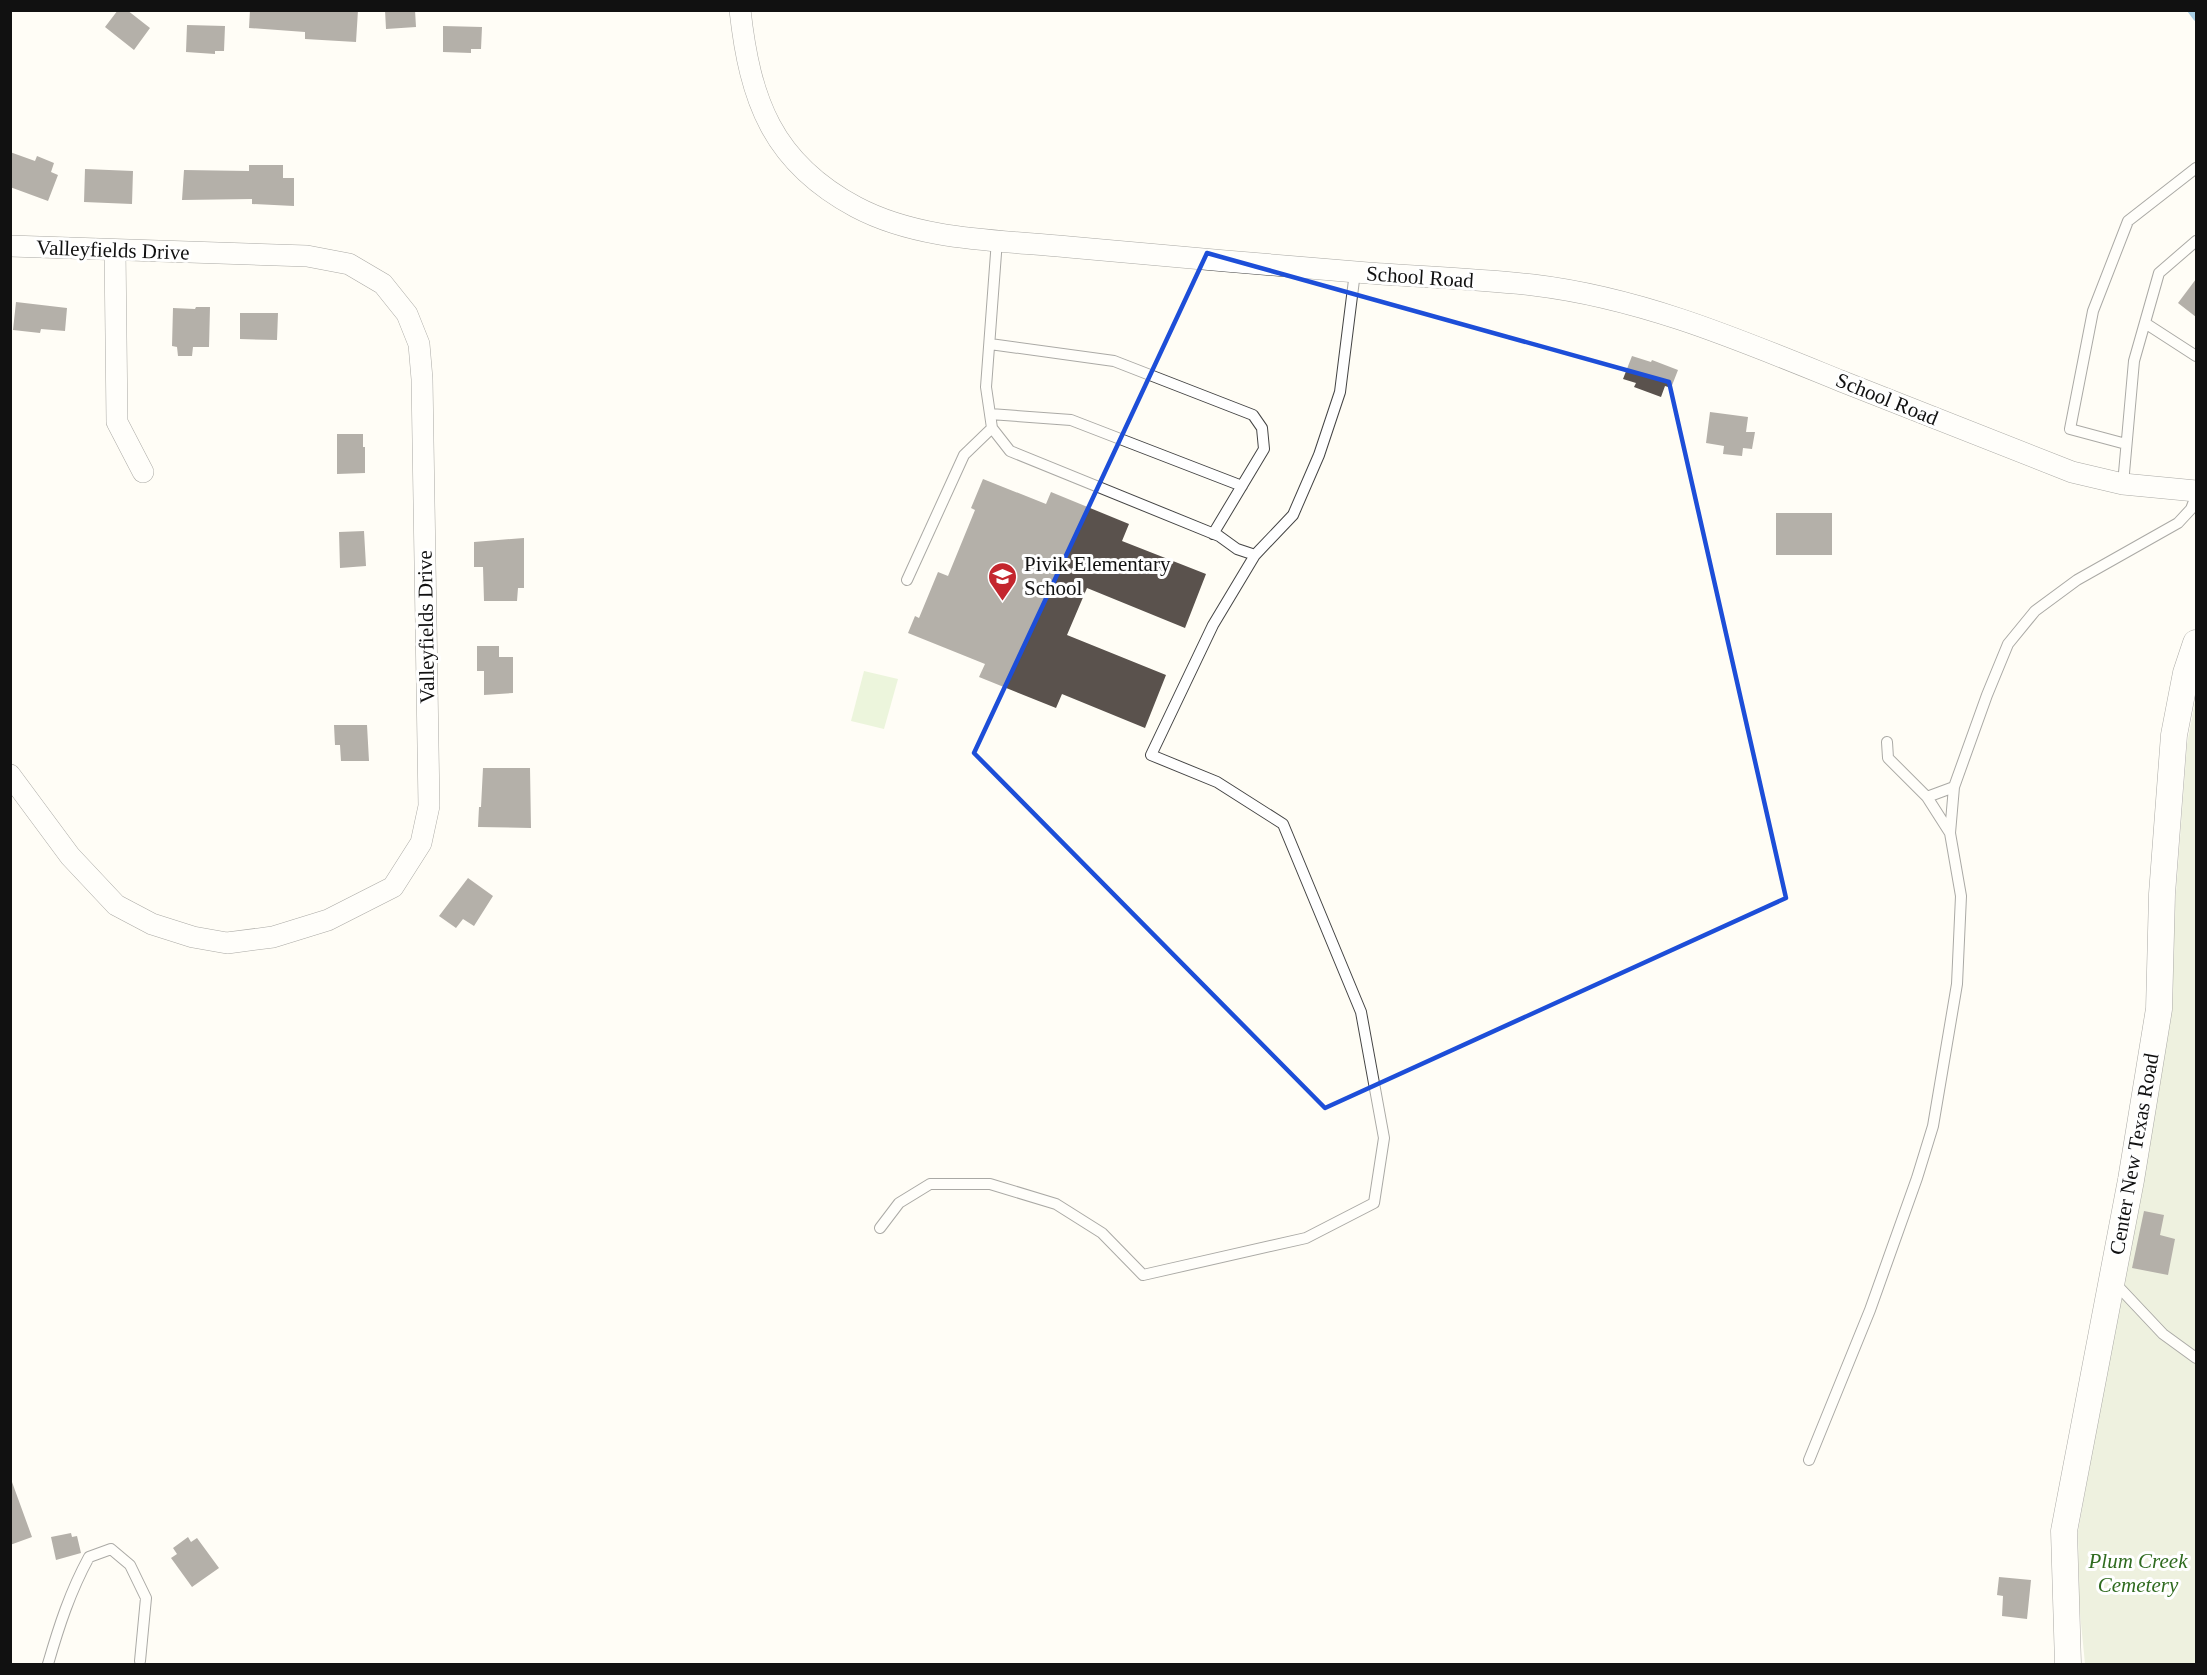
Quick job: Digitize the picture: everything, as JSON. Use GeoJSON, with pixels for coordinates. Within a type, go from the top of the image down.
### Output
{"type":"FeatureCollection","features":[{"type":"Feature","properties":{"kind":"street","name":"School Road"},"geometry":{"type":"LineString","coordinates":[[740,10],[744,48],[759,104],[773,131],[798,167],[824,188],[858,209],[896,223],[943,235],[1212,261],[1535,285],[1623,302],[1714,329],[2072,472],[2123,484],[2196,491]]}},
{"type":"Feature","properties":{"kind":"street","name":"Valleyfields Drive"},"geometry":{"type":"LineString","coordinates":[[10,246],[307,256],[349,264],[383,284],[407,314],[419,344],[422,379],[429,806],[421,843],[393,887],[328,920],[273,937],[228,942],[193,937],[152,924],[116,905],[70,856],[10,775]]}},
{"type":"Feature","properties":{"kind":"street"},"geometry":{"type":"LineString","coordinates":[[115,250],[117,422],[143,472]]}},
{"type":"Feature","properties":{"kind":"street","name":"Center New Texas Road"},"geometry":{"type":"LineString","coordinates":[[2068,1665],[2064,1531],[2131,1180],[2160,1009],[2162,894],[2174,735],[2186,673],[2196,643]]}},
{"type":"Feature","properties":{"kind":"lane"},"geometry":{"type":"LineString","coordinates":[[2126,444],[2070,429],[2093,311],[2128,221],[2196,168]]}},
{"type":"Feature","properties":{"kind":"lane"},"geometry":{"type":"LineString","coordinates":[[998,240],[986,387],[992,428],[1010,451],[1213,534],[1237,549],[1255,555]]}},
{"type":"Feature","properties":{"kind":"lane"},"geometry":{"type":"LineString","coordinates":[[2123,484],[2134,361],[2159,273],[2196,242]]}},
{"type":"Feature","properties":{"kind":"lane"},"geometry":{"type":"LineString","coordinates":[[880,1228],[899,1203],[930,1184],[990,1184],[1056,1204],[1102,1233],[1143,1275],[1305,1238],[1374,1203],[1384,1138],[1361,1012],[1283,824],[1217,783],[1151,755],[1213,625],[1255,555],[1293,515],[1319,455],[1340,392],[1355,272]]}},
{"type":"Feature","properties":{"kind":"lane"},"geometry":{"type":"LineString","coordinates":[[2145,322],[2196,356]]}},
{"type":"Feature","properties":{"kind":"lane"},"geometry":{"type":"LineString","coordinates":[[990,344],[1114,361],[1253,416],[1262,428],[1264,449],[1213,534]]}},
{"type":"Feature","properties":{"kind":"lane"},"geometry":{"type":"LineString","coordinates":[[990,414],[1071,420],[1242,486]]}},
{"type":"Feature","properties":{"kind":"lane"},"geometry":{"type":"LineString","coordinates":[[908,580],[964,455],[992,428]]}},
{"type":"Feature","properties":{"kind":"lane"},"geometry":{"type":"LineString","coordinates":[[1809,1460],[1870,1310],[1933,1126],[1957,984],[1961,897],[1950,833],[1954,787],[2008,644],[2035,611],[2077,580],[2178,524],[2191,509],[2196,496]]}},
{"type":"Feature","properties":{"kind":"lane"},"geometry":{"type":"LineString","coordinates":[[1887,742],[1888,758],[1927,797],[1950,833]]}},
{"type":"Feature","properties":{"kind":"lane"},"geometry":{"type":"LineString","coordinates":[[1927,797],[1954,787]]}},
{"type":"Feature","properties":{"kind":"lane"},"geometry":{"type":"LineString","coordinates":[[2112,1280],[2163,1334],[2196,1358]]}},
{"type":"Feature","properties":{"kind":"lane"},"geometry":{"type":"LineString","coordinates":[[48,1665],[62,1616],[75,1582],[89,1557],[111,1549],[130,1565],[146,1598],[140,1661]]}},
{"type":"Feature","properties":{"kind":"highlighted area"},"geometry":{"type":"Polygon","coordinates":[[[1207,253],[1669,382],[1786,898],[1325,1108],[974,753],[1207,253]]]}},
{"type":"Feature","properties":{"kind":"green space"},"geometry":{"type":"Polygon","coordinates":[[[864,671],[898,679],[884,729],[851,721],[864,671]]]}},
{"type":"Feature","properties":{"kind":"green space","name":"Plum Creek Cemetery"},"geometry":{"type":"Polygon","coordinates":[[[2196,696],[2196,1664],[2085,1664],[2079,1603],[2078,1531],[2164,1055],[2187,744],[2196,696]]]}},
{"type":"Feature","properties":{"kind":"building"},"geometry":{"type":"Polygon","coordinates":[[[118,10],[127,10],[150,28],[134,50],[105,27],[118,10]]]}},
{"type":"Feature","properties":{"kind":"building"},"geometry":{"type":"Polygon","coordinates":[[[250,10],[358,10],[356,42],[305,39],[305,32],[249,28],[250,10]]]}},
{"type":"Feature","properties":{"kind":"building"},"geometry":{"type":"Polygon","coordinates":[[[385,10],[415,10],[416,27],[386,29],[385,10]]]}},
{"type":"Feature","properties":{"kind":"building"},"geometry":{"type":"Polygon","coordinates":[[[187,25],[225,26],[224,51],[215,51],[215,54],[186,52],[187,25]]]}},
{"type":"Feature","properties":{"kind":"building"},"geometry":{"type":"Polygon","coordinates":[[[443,26],[482,27],[481,49],[471,49],[471,53],[443,52],[443,26]]]}},
{"type":"Feature","properties":{"kind":"building"},"geometry":{"type":"Polygon","coordinates":[[[10,152],[35,161],[37,156],[54,163],[51,172],[58,175],[48,201],[10,187],[10,152]]]}},
{"type":"Feature","properties":{"kind":"building"},"geometry":{"type":"Polygon","coordinates":[[[249,165],[283,165],[283,178],[294,178],[294,206],[252,204],[252,199],[182,200],[184,170],[249,171],[249,165]]]}},
{"type":"Feature","properties":{"kind":"building"},"geometry":{"type":"Polygon","coordinates":[[[85,169],[133,171],[132,204],[84,202],[85,169]]]}},
{"type":"Feature","properties":{"kind":"building"},"geometry":{"type":"Polygon","coordinates":[[[2196,279],[2196,317],[2178,303],[2196,279]]]}},
{"type":"Feature","properties":{"kind":"building"},"geometry":{"type":"Polygon","coordinates":[[[16,302],[67,308],[65,331],[41,329],[40,333],[13,330],[16,302]]]}},
{"type":"Feature","properties":{"kind":"building"},"geometry":{"type":"Polygon","coordinates":[[[196,307],[210,307],[209,347],[193,347],[192,356],[178,356],[177,347],[172,346],[173,308],[195,309],[196,307]]]}},
{"type":"Feature","properties":{"kind":"building"},"geometry":{"type":"Polygon","coordinates":[[[240,313],[278,313],[277,340],[240,339],[240,313]]]}},
{"type":"Feature","properties":{"kind":"building"},"geometry":{"type":"Polygon","coordinates":[[[1632,356],[1651,362],[1652,360],[1678,370],[1671,388],[1665,386],[1661,397],[1634,387],[1636,383],[1623,379],[1632,356]]]}},
{"type":"Feature","properties":{"kind":"building"},"geometry":{"type":"Polygon","coordinates":[[[1710,412],[1748,417],[1746,432],[1755,432],[1752,449],[1743,448],[1742,456],[1723,454],[1724,446],[1706,443],[1710,412]]]}},
{"type":"Feature","properties":{"kind":"building"},"geometry":{"type":"Polygon","coordinates":[[[337,434],[363,434],[365,473],[337,474],[337,434]]]}},
{"type":"Feature","properties":{"kind":"building","name":"Pivik Elementary School"},"geometry":{"type":"Polygon","coordinates":[[[983,479],[1046,504],[1051,492],[1129,524],[1122,541],[1206,574],[1185,628],[1087,588],[1067,635],[1166,675],[1145,728],[1062,694],[1056,708],[979,677],[985,664],[908,633],[915,616],[919,618],[938,572],[948,576],[975,510],[971,508],[983,479]]]}},
{"type":"Feature","properties":{"kind":"building"},"geometry":{"type":"Polygon","coordinates":[[[1776,513],[1832,513],[1832,555],[1776,555],[1776,513]]]}},
{"type":"Feature","properties":{"kind":"building"},"geometry":{"type":"Polygon","coordinates":[[[364,531],[366,566],[340,568],[339,532],[364,531]]]}},
{"type":"Feature","properties":{"kind":"building"},"geometry":{"type":"Polygon","coordinates":[[[524,538],[524,588],[518,588],[517,601],[484,601],[483,567],[474,567],[474,542],[524,538]]]}},
{"type":"Feature","properties":{"kind":"building"},"geometry":{"type":"Polygon","coordinates":[[[477,646],[499,646],[499,657],[513,657],[513,693],[484,695],[484,671],[477,671],[477,646]]]}},
{"type":"Feature","properties":{"kind":"building"},"geometry":{"type":"Polygon","coordinates":[[[334,725],[367,725],[369,761],[341,761],[340,745],[335,745],[334,725]]]}},
{"type":"Feature","properties":{"kind":"building"},"geometry":{"type":"Polygon","coordinates":[[[483,768],[530,768],[531,828],[478,827],[483,768]]]}},
{"type":"Feature","properties":{"kind":"building"},"geometry":{"type":"Polygon","coordinates":[[[468,878],[493,896],[474,926],[463,919],[456,928],[439,916],[468,878]]]}},
{"type":"Feature","properties":{"kind":"building"},"geometry":{"type":"Polygon","coordinates":[[[2144,1211],[2164,1215],[2160,1235],[2175,1239],[2168,1275],[2132,1268],[2144,1211]]]}},
{"type":"Feature","properties":{"kind":"building"},"geometry":{"type":"Polygon","coordinates":[[[12,1482],[32,1537],[10,1545],[10,1483],[12,1482]]]}},
{"type":"Feature","properties":{"kind":"building"},"geometry":{"type":"Polygon","coordinates":[[[71,1533],[72,1537],[77,1536],[81,1553],[56,1560],[51,1537],[71,1533]]]}},
{"type":"Feature","properties":{"kind":"building"},"geometry":{"type":"Polygon","coordinates":[[[188,1537],[191,1542],[197,1538],[219,1568],[192,1587],[171,1558],[177,1554],[173,1548],[188,1537]]]}},
{"type":"Feature","properties":{"kind":"building"},"geometry":{"type":"Polygon","coordinates":[[[1999,1577],[2031,1580],[2027,1619],[2002,1616],[2003,1596],[1997,1595],[1999,1577]]]}},
{"type":"Feature","properties":{"kind":"waterway"},"geometry":{"type":"LineString","coordinates":[[2190,10],[2196,18]]}},
{"type":"Feature","properties":{"kind":"place","name":"Pivik Elementary School"},"geometry":{"type":"Point","coordinates":[1003,602]}}]}
